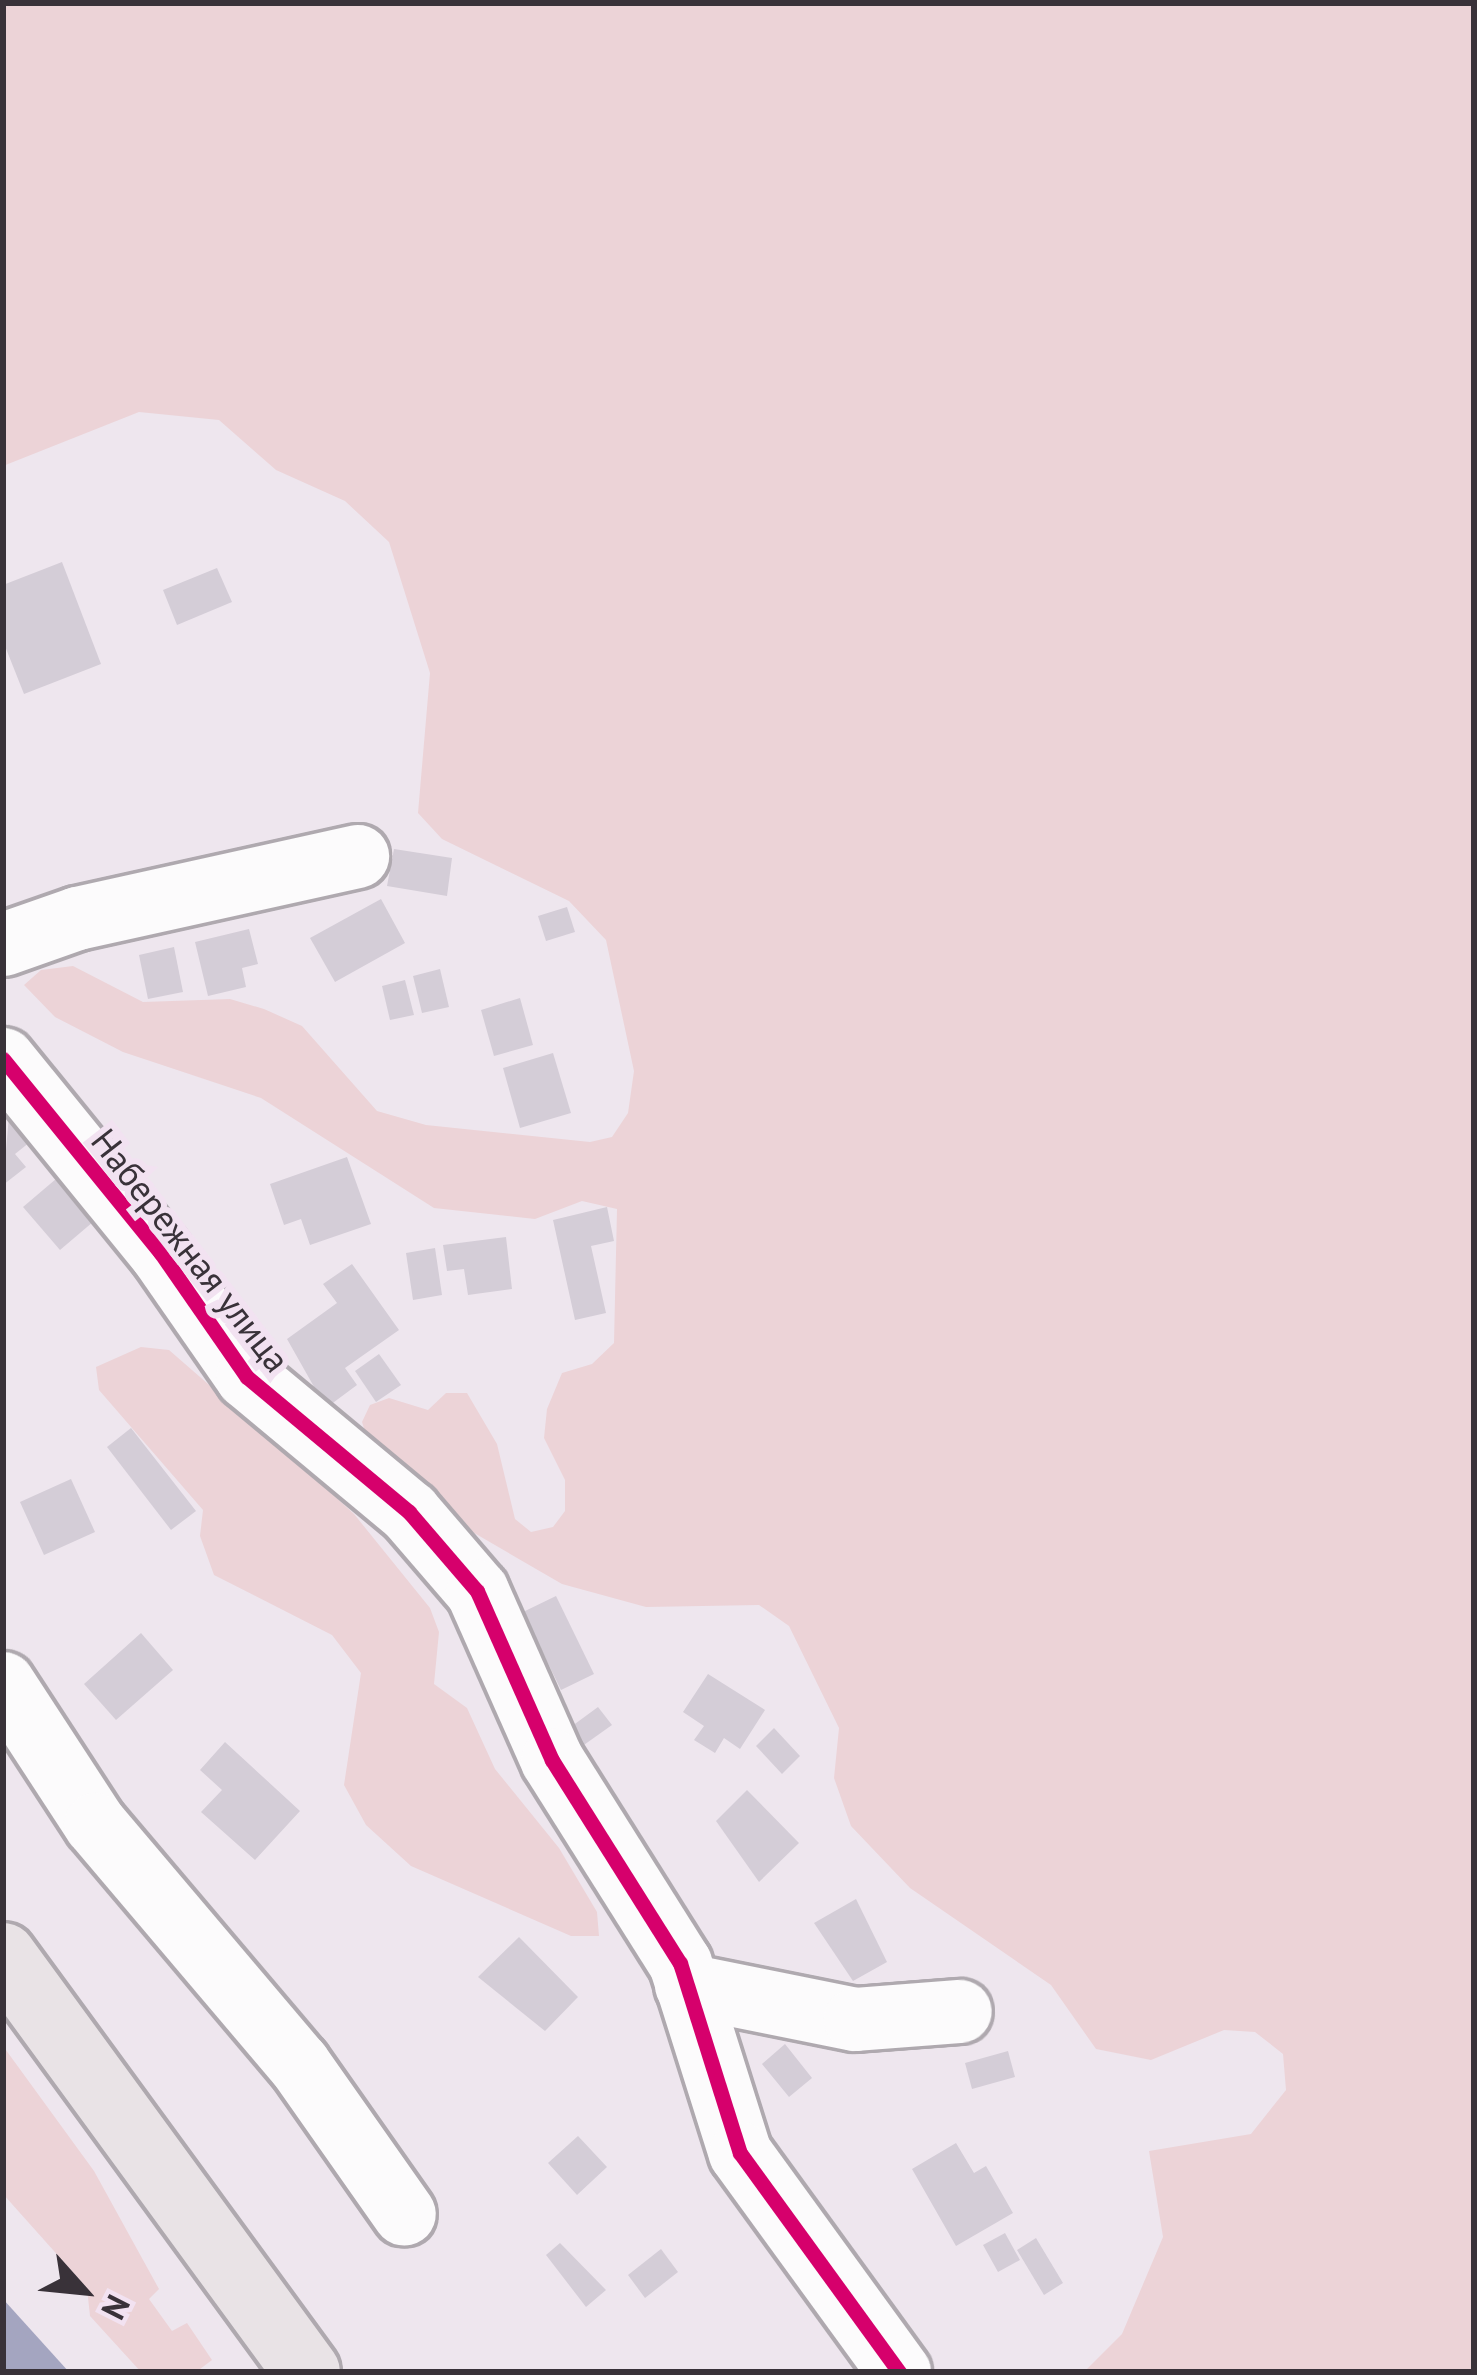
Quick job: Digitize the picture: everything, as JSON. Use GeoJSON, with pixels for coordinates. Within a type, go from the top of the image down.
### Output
{"type":"FeatureCollection","features":[{"type":"Feature","properties":{"kind":"main road"},"geometry":{"type":"LineString","coordinates":[[3,1956],[307,2372]]}},
{"type":"Feature","properties":{"kind":"street"},"geometry":{"type":"LineString","coordinates":[[3,944],[77,918],[357,856]]}},
{"type":"Feature","properties":{"kind":"street","name":"Набережная улица"},"geometry":{"type":"LineString","coordinates":[[3,1060],[160,1252],[248,1377],[450,1553],[477,1591],[552,1760],[664,1929],[740,2153],[899,2372]]}},
{"type":"Feature","properties":{"kind":"street"},"geometry":{"type":"LineString","coordinates":[[3,1683],[95,1824],[298,2063],[404,2214]]}},
{"type":"Feature","properties":{"kind":"street"},"geometry":{"type":"LineString","coordinates":[[686,1985],[856,2019],[960,2011]]}},
{"type":"Feature","properties":{"kind":"shaded area"},"geometry":{"type":"Polygon","coordinates":[[[3,3],[1474,3],[1474,2372],[1084,2372],[1122,2334],[1163,2237],[1149,2151],[1251,2134],[1286,2090],[1283,2054],[1255,2032],[1224,2030],[1151,2060],[1096,2049],[1051,1985],[910,1888],[851,1826],[834,1778],[839,1728],[789,1626],[759,1605],[646,1607],[562,1584],[457,1523],[369,1444],[362,1422],[370,1405],[389,1398],[428,1410],[446,1393],[467,1393],[497,1444],[515,1519],[531,1532],[553,1527],[565,1511],[565,1480],[544,1438],[547,1409],[562,1373],[592,1364],[614,1343],[617,1209],[582,1201],[535,1219],[434,1208],[261,1098],[123,1052],[55,1017],[24,985],[41,970],[73,966],[143,1002],[230,999],[264,1009],[302,1026],[377,1111],[426,1125],[590,1142],[612,1137],[628,1113],[634,1071],[606,940],[569,901],[442,839],[418,813],[430,673],[389,542],[345,501],[276,470],[219,420],[139,412],[3,466],[3,3]]]}},
{"type":"Feature","properties":{"kind":"shaded area"},"geometry":{"type":"Polygon","coordinates":[[[141,1347],[169,1350],[292,1457],[354,1514],[430,1608],[439,1632],[434,1684],[467,1708],[495,1769],[559,1848],[597,1912],[599,1936],[571,1936],[411,1866],[366,1825],[344,1785],[361,1673],[332,1635],[214,1575],[200,1536],[203,1510],[99,1390],[96,1367],[141,1347]]]}},
{"type":"Feature","properties":{"kind":"shaded area"},"geometry":{"type":"Polygon","coordinates":[[[3,2046],[94,2171],[159,2289],[149,2299],[172,2331],[187,2323],[212,2360],[196,2372],[141,2372],[90,2316],[87,2288],[3,2194],[3,2046]]]}},
{"type":"Feature","properties":{"kind":"water"},"geometry":{"type":"Polygon","coordinates":[[[3,2299],[69,2372],[3,2372],[3,2299]]]}},
{"type":"Feature","properties":{"kind":"building"},"geometry":{"type":"Polygon","coordinates":[[[62,562],[101,664],[24,694],[3,641],[3,585],[62,562]]]}},
{"type":"Feature","properties":{"kind":"building"},"geometry":{"type":"Polygon","coordinates":[[[217,568],[232,602],[177,625],[163,590],[217,568]]]}},
{"type":"Feature","properties":{"kind":"building"},"geometry":{"type":"Polygon","coordinates":[[[394,849],[452,858],[447,896],[387,886],[394,849]]]}},
{"type":"Feature","properties":{"kind":"building"},"geometry":{"type":"Polygon","coordinates":[[[381,899],[405,943],[335,982],[310,938],[381,899]]]}},
{"type":"Feature","properties":{"kind":"building"},"geometry":{"type":"Polygon","coordinates":[[[567,907],[575,932],[546,941],[538,916],[567,907]]]}},
{"type":"Feature","properties":{"kind":"building"},"geometry":{"type":"Polygon","coordinates":[[[249,929],[258,964],[242,968],[246,987],[208,996],[195,942],[249,929]]]}},
{"type":"Feature","properties":{"kind":"building"},"geometry":{"type":"Polygon","coordinates":[[[174,947],[183,992],[148,999],[139,955],[174,947]]]}},
{"type":"Feature","properties":{"kind":"building"},"geometry":{"type":"Polygon","coordinates":[[[440,969],[449,1007],[422,1013],[413,976],[440,969]]]}},
{"type":"Feature","properties":{"kind":"building"},"geometry":{"type":"Polygon","coordinates":[[[405,980],[414,1015],[390,1020],[382,986],[405,980]]]}},
{"type":"Feature","properties":{"kind":"building"},"geometry":{"type":"Polygon","coordinates":[[[520,998],[533,1045],[494,1056],[481,1010],[520,998]]]}},
{"type":"Feature","properties":{"kind":"building"},"geometry":{"type":"Polygon","coordinates":[[[553,1053],[571,1113],[520,1128],[503,1068],[553,1053]]]}},
{"type":"Feature","properties":{"kind":"building"},"geometry":{"type":"Polygon","coordinates":[[[10,1104],[35,1138],[15,1154],[26,1167],[3,1185],[10,1104]]]}},
{"type":"Feature","properties":{"kind":"building"},"geometry":{"type":"Polygon","coordinates":[[[347,1157],[371,1224],[310,1245],[301,1219],[284,1225],[270,1184],[347,1157]]]}},
{"type":"Feature","properties":{"kind":"building"},"geometry":{"type":"Polygon","coordinates":[[[63,1173],[100,1216],[60,1250],[23,1207],[63,1173]]]}},
{"type":"Feature","properties":{"kind":"building"},"geometry":{"type":"Polygon","coordinates":[[[607,1207],[614,1241],[591,1246],[606,1313],[575,1320],[553,1220],[607,1207]]]}},
{"type":"Feature","properties":{"kind":"building"},"geometry":{"type":"Polygon","coordinates":[[[506,1237],[512,1289],[468,1295],[464,1269],[447,1271],[443,1245],[506,1237]]]}},
{"type":"Feature","properties":{"kind":"building"},"geometry":{"type":"Polygon","coordinates":[[[435,1248],[442,1295],[413,1300],[406,1253],[435,1248]]]}},
{"type":"Feature","properties":{"kind":"building"},"geometry":{"type":"Polygon","coordinates":[[[352,1264],[399,1330],[345,1368],[357,1385],[326,1408],[287,1339],[337,1303],[323,1284],[352,1264]]]}},
{"type":"Feature","properties":{"kind":"building"},"geometry":{"type":"Polygon","coordinates":[[[379,1354],[401,1385],[376,1402],[355,1371],[379,1354]]]}},
{"type":"Feature","properties":{"kind":"building"},"geometry":{"type":"Polygon","coordinates":[[[131,1428],[196,1511],[171,1530],[107,1447],[131,1428]]]}},
{"type":"Feature","properties":{"kind":"building"},"geometry":{"type":"Polygon","coordinates":[[[71,1479],[95,1532],[44,1555],[20,1502],[71,1479]]]}},
{"type":"Feature","properties":{"kind":"building"},"geometry":{"type":"Polygon","coordinates":[[[556,1596],[594,1674],[561,1690],[523,1612],[556,1596]]]}},
{"type":"Feature","properties":{"kind":"building"},"geometry":{"type":"Polygon","coordinates":[[[141,1633],[173,1670],[116,1720],[84,1684],[141,1633]]]}},
{"type":"Feature","properties":{"kind":"building"},"geometry":{"type":"Polygon","coordinates":[[[708,1674],[765,1710],[740,1749],[724,1738],[715,1753],[694,1740],[704,1726],[683,1712],[708,1674]]]}},
{"type":"Feature","properties":{"kind":"building"},"geometry":{"type":"Polygon","coordinates":[[[598,1707],[612,1725],[581,1747],[568,1729],[598,1707]]]}},
{"type":"Feature","properties":{"kind":"building"},"geometry":{"type":"Polygon","coordinates":[[[774,1728],[800,1756],[782,1774],[756,1746],[774,1728]]]}},
{"type":"Feature","properties":{"kind":"building"},"geometry":{"type":"Polygon","coordinates":[[[225,1742],[300,1811],[255,1860],[201,1812],[222,1790],[200,1770],[225,1742]]]}},
{"type":"Feature","properties":{"kind":"building"},"geometry":{"type":"Polygon","coordinates":[[[747,1790],[799,1843],[759,1882],[716,1821],[747,1790]]]}},
{"type":"Feature","properties":{"kind":"building"},"geometry":{"type":"Polygon","coordinates":[[[856,1899],[887,1962],[853,1981],[814,1923],[856,1899]]]}},
{"type":"Feature","properties":{"kind":"building"},"geometry":{"type":"Polygon","coordinates":[[[519,1937],[578,1997],[545,2031],[478,1977],[519,1937]]]}},
{"type":"Feature","properties":{"kind":"building"},"geometry":{"type":"Polygon","coordinates":[[[785,2044],[812,2078],[789,2097],[762,2064],[785,2044]]]}},
{"type":"Feature","properties":{"kind":"building"},"geometry":{"type":"Polygon","coordinates":[[[1008,2051],[1015,2077],[972,2089],[965,2063],[1008,2051]]]}},
{"type":"Feature","properties":{"kind":"building"},"geometry":{"type":"Polygon","coordinates":[[[578,2136],[607,2167],[577,2195],[548,2163],[578,2136]]]}},
{"type":"Feature","properties":{"kind":"building"},"geometry":{"type":"Polygon","coordinates":[[[956,2143],[974,2173],[986,2166],[1013,2213],[956,2246],[912,2169],[956,2143]]]}},
{"type":"Feature","properties":{"kind":"building"},"geometry":{"type":"Polygon","coordinates":[[[1005,2233],[1020,2260],[998,2272],[983,2245],[1005,2233]]]}},
{"type":"Feature","properties":{"kind":"building"},"geometry":{"type":"Polygon","coordinates":[[[1036,2238],[1063,2283],[1044,2295],[1017,2250],[1036,2238]]]}},
{"type":"Feature","properties":{"kind":"building"},"geometry":{"type":"Polygon","coordinates":[[[560,2243],[606,2290],[586,2307],[546,2255],[560,2243]]]}},
{"type":"Feature","properties":{"kind":"building"},"geometry":{"type":"Polygon","coordinates":[[[661,2249],[678,2272],[645,2298],[628,2275],[661,2249]]]}},
{"type":"Feature","properties":{"kind":"cycle path"},"geometry":{"type":"LineString","coordinates":[[3,1059],[160,1252],[247,1377],[409,1512],[477,1591],[552,1760],[680,1963],[740,2153],[899,2372]]}}]}
